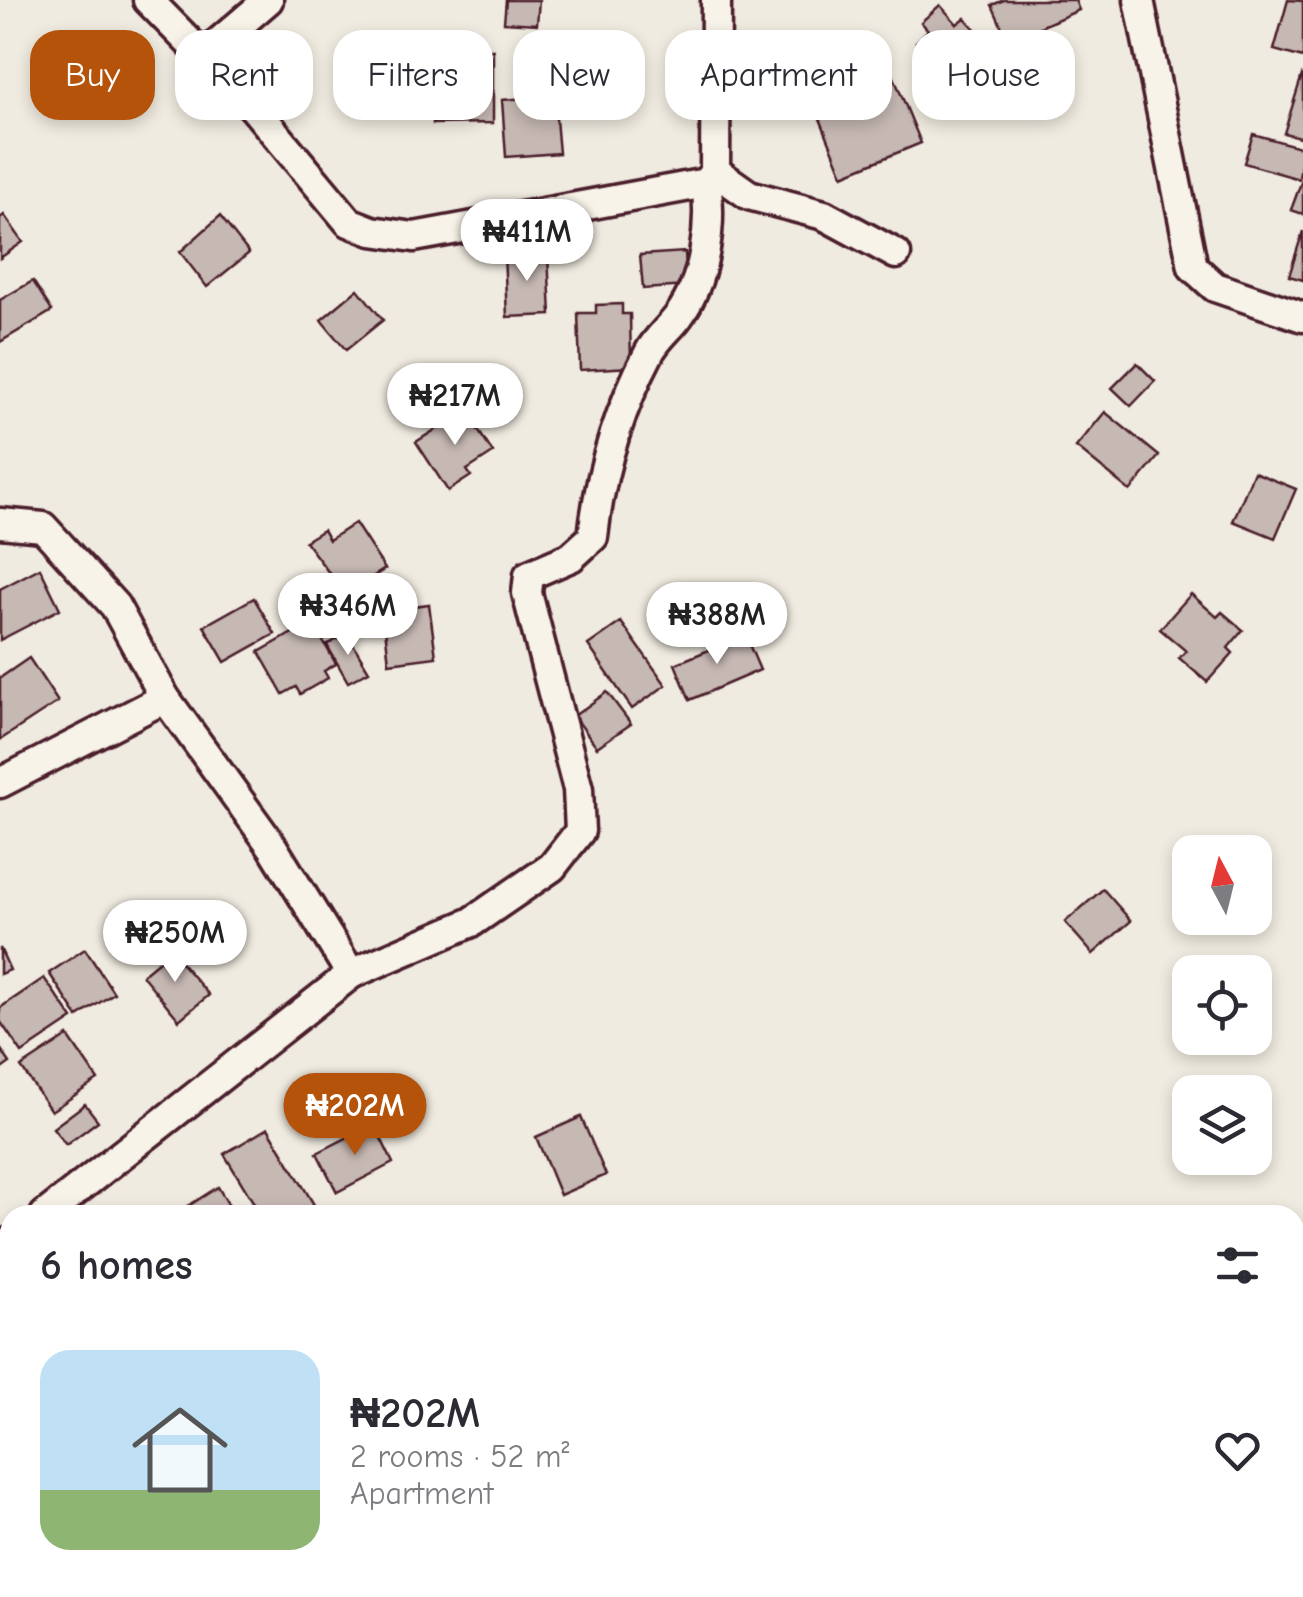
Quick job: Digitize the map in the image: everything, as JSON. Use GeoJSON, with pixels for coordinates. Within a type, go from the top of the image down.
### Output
{"type":"FeatureCollection","features":[{"type":"Feature","properties":{"kind":"street"},"geometry":{"type":"LineString","coordinates":[[148,0],[179,30]]}},
{"type":"Feature","properties":{"kind":"street"},"geometry":{"type":"LineString","coordinates":[[233,30],[268,0]]}},
{"type":"Feature","properties":{"kind":"street"},"geometry":{"type":"LineString","coordinates":[[58,1205],[351,974],[472,922],[552,868],[580,831],[578,789],[528,592],[528,575],[571,557],[593,537],[599,482],[619,415],[651,347],[681,313],[701,263],[711,219],[716,0]]}},
{"type":"Feature","properties":{"kind":"street"},"geometry":{"type":"LineString","coordinates":[[1139,0],[1192,267],[1215,287],[1303,317]]}},
{"type":"Feature","properties":{"kind":"street"},"geometry":{"type":"LineString","coordinates":[[264,120],[350,222],[372,231],[414,237],[711,177],[748,195],[824,214],[896,254]]}},
{"type":"Feature","properties":{"kind":"street"},"geometry":{"type":"LineString","coordinates":[[0,524],[43,527],[115,606],[165,698],[272,846],[351,974]]}},
{"type":"Feature","properties":{"kind":"street"},"geometry":{"type":"LineString","coordinates":[[0,782],[165,698]]}},
{"type":"Feature","properties":{"kind":"building"},"geometry":{"type":"Polygon","coordinates":[[[506,0],[539,0],[537,24],[504,22],[506,0]]]}},
{"type":"Feature","properties":{"kind":"building"},"geometry":{"type":"Polygon","coordinates":[[[1004,0],[1075,0],[1079,10],[1033,30],[1003,30],[992,5],[1004,0]]]}},
{"type":"Feature","properties":{"kind":"building"},"geometry":{"type":"Polygon","coordinates":[[[1288,0],[1303,1],[1303,58],[1274,50],[1288,0]]]}},
{"type":"Feature","properties":{"kind":"building"},"geometry":{"type":"Polygon","coordinates":[[[940,5],[957,24],[965,18],[976,30],[928,30],[921,22],[940,5]]]}},
{"type":"Feature","properties":{"kind":"building"},"geometry":{"type":"Polygon","coordinates":[[[892,72],[921,143],[843,175],[821,120],[892,120],[892,72]]]}},
{"type":"Feature","properties":{"kind":"building"},"geometry":{"type":"Polygon","coordinates":[[[1303,76],[1303,138],[1284,133],[1303,76]]]}},
{"type":"Feature","properties":{"kind":"building"},"geometry":{"type":"Polygon","coordinates":[[[513,99],[513,120],[556,120],[559,153],[506,157],[502,100],[513,99]]]}},
{"type":"Feature","properties":{"kind":"building"},"geometry":{"type":"Polygon","coordinates":[[[433,120],[493,120],[493,123],[433,124],[433,120]]]}},
{"type":"Feature","properties":{"kind":"building"},"geometry":{"type":"Polygon","coordinates":[[[1253,134],[1303,148],[1299,179],[1244,163],[1253,134]]]}},
{"type":"Feature","properties":{"kind":"building"},"geometry":{"type":"Polygon","coordinates":[[[1303,177],[1303,214],[1291,210],[1303,177]]]}},
{"type":"Feature","properties":{"kind":"building"},"geometry":{"type":"Polygon","coordinates":[[[4,215],[23,242],[0,258],[0,218],[4,215]]]}},
{"type":"Feature","properties":{"kind":"building"},"geometry":{"type":"Polygon","coordinates":[[[220,216],[249,253],[207,287],[180,252],[220,216]]]}},
{"type":"Feature","properties":{"kind":"building"},"geometry":{"type":"Polygon","coordinates":[[[1303,231],[1303,280],[1289,276],[1303,231]]]}},
{"type":"Feature","properties":{"kind":"building"},"geometry":{"type":"Polygon","coordinates":[[[535,248],[535,256],[548,255],[551,315],[507,317],[504,254],[510,254],[510,249],[535,248]]]}},
{"type":"Feature","properties":{"kind":"building"},"geometry":{"type":"Polygon","coordinates":[[[685,252],[687,286],[643,289],[640,255],[685,252]]]}},
{"type":"Feature","properties":{"kind":"building"},"geometry":{"type":"Polygon","coordinates":[[[33,281],[52,311],[0,342],[0,300],[33,281]]]}},
{"type":"Feature","properties":{"kind":"building"},"geometry":{"type":"Polygon","coordinates":[[[358,289],[383,320],[346,350],[321,320],[358,289]]]}},
{"type":"Feature","properties":{"kind":"building"},"geometry":{"type":"Polygon","coordinates":[[[622,304],[622,314],[630,314],[631,367],[580,370],[578,313],[596,313],[596,305],[622,304]]]}},
{"type":"Feature","properties":{"kind":"building"},"geometry":{"type":"Polygon","coordinates":[[[1137,363],[1155,381],[1131,406],[1112,388],[1137,363]]]}},
{"type":"Feature","properties":{"kind":"building"},"geometry":{"type":"Polygon","coordinates":[[[461,404],[493,453],[467,470],[471,476],[448,491],[416,442],[446,423],[442,416],[461,404]]]}},
{"type":"Feature","properties":{"kind":"building"},"geometry":{"type":"Polygon","coordinates":[[[1105,412],[1159,456],[1130,491],[1076,447],[1105,412]]]}},
{"type":"Feature","properties":{"kind":"building"},"geometry":{"type":"Polygon","coordinates":[[[1254,472],[1296,489],[1275,538],[1233,521],[1254,472]]]}},
{"type":"Feature","properties":{"kind":"building"},"geometry":{"type":"Polygon","coordinates":[[[355,523],[385,569],[345,594],[305,541],[323,530],[329,540],[355,523]]]}},
{"type":"Feature","properties":{"kind":"building"},"geometry":{"type":"Polygon","coordinates":[[[40,568],[60,609],[0,640],[0,589],[40,568]]]}},
{"type":"Feature","properties":{"kind":"building"},"geometry":{"type":"Polygon","coordinates":[[[1191,594],[1217,617],[1222,612],[1243,630],[1228,648],[1233,653],[1207,682],[1179,658],[1186,651],[1160,629],[1191,594]]]}},
{"type":"Feature","properties":{"kind":"building"},"geometry":{"type":"Polygon","coordinates":[[[254,598],[275,634],[225,662],[204,626],[254,598]]]}},
{"type":"Feature","properties":{"kind":"building"},"geometry":{"type":"Polygon","coordinates":[[[429,604],[436,657],[389,663],[383,610],[429,604]]]}},
{"type":"Feature","properties":{"kind":"building"},"geometry":{"type":"Polygon","coordinates":[[[312,622],[336,664],[324,671],[328,678],[300,694],[296,687],[283,694],[259,652],[312,622]]]}},
{"type":"Feature","properties":{"kind":"building"},"geometry":{"type":"Polygon","coordinates":[[[621,622],[666,685],[632,709],[588,645],[621,622]]]}},
{"type":"Feature","properties":{"kind":"building"},"geometry":{"type":"Polygon","coordinates":[[[347,634],[369,671],[348,682],[327,645],[347,634]]]}},
{"type":"Feature","properties":{"kind":"building"},"geometry":{"type":"Polygon","coordinates":[[[745,635],[760,670],[690,700],[675,664],[745,635]]]}},
{"type":"Feature","properties":{"kind":"building"},"geometry":{"type":"Polygon","coordinates":[[[29,658],[58,702],[0,740],[0,678],[29,658]]]}},
{"type":"Feature","properties":{"kind":"building"},"geometry":{"type":"Polygon","coordinates":[[[607,692],[631,724],[597,747],[574,716],[607,692]]]}},
{"type":"Feature","properties":{"kind":"building"},"geometry":{"type":"Polygon","coordinates":[[[1103,889],[1131,921],[1093,954],[1065,922],[1103,889]]]}},
{"type":"Feature","properties":{"kind":"building"},"geometry":{"type":"Polygon","coordinates":[[[0,948],[10,970],[0,974],[0,948]]]}},
{"type":"Feature","properties":{"kind":"building"},"geometry":{"type":"Polygon","coordinates":[[[85,949],[114,993],[78,1017],[49,973],[85,949]]]}},
{"type":"Feature","properties":{"kind":"building"},"geometry":{"type":"Polygon","coordinates":[[[171,951],[209,995],[179,1020],[142,975],[171,951]]]}},
{"type":"Feature","properties":{"kind":"building"},"geometry":{"type":"Polygon","coordinates":[[[44,978],[73,1019],[22,1053],[0,1021],[0,1008],[44,978]]]}},
{"type":"Feature","properties":{"kind":"building"},"geometry":{"type":"Polygon","coordinates":[[[68,1036],[98,1080],[51,1111],[21,1067],[68,1036]]]}},
{"type":"Feature","properties":{"kind":"building"},"geometry":{"type":"Polygon","coordinates":[[[0,1048],[10,1063],[0,1070],[0,1048]]]}},
{"type":"Feature","properties":{"kind":"building"},"geometry":{"type":"Polygon","coordinates":[[[85,1104],[98,1121],[66,1145],[53,1128],[85,1104]]]}},
{"type":"Feature","properties":{"kind":"building"},"geometry":{"type":"Polygon","coordinates":[[[581,1117],[606,1175],[560,1195],[536,1137],[581,1117]]]}},
{"type":"Feature","properties":{"kind":"building"},"geometry":{"type":"Polygon","coordinates":[[[374,1124],[393,1163],[337,1192],[317,1153],[374,1124]]]}},
{"type":"Feature","properties":{"kind":"building"},"geometry":{"type":"Polygon","coordinates":[[[268,1128],[314,1205],[255,1205],[224,1154],[268,1128]]]}},
{"type":"Feature","properties":{"kind":"building"},"geometry":{"type":"Polygon","coordinates":[[[218,1187],[229,1205],[190,1205],[218,1187]]]}}]}
